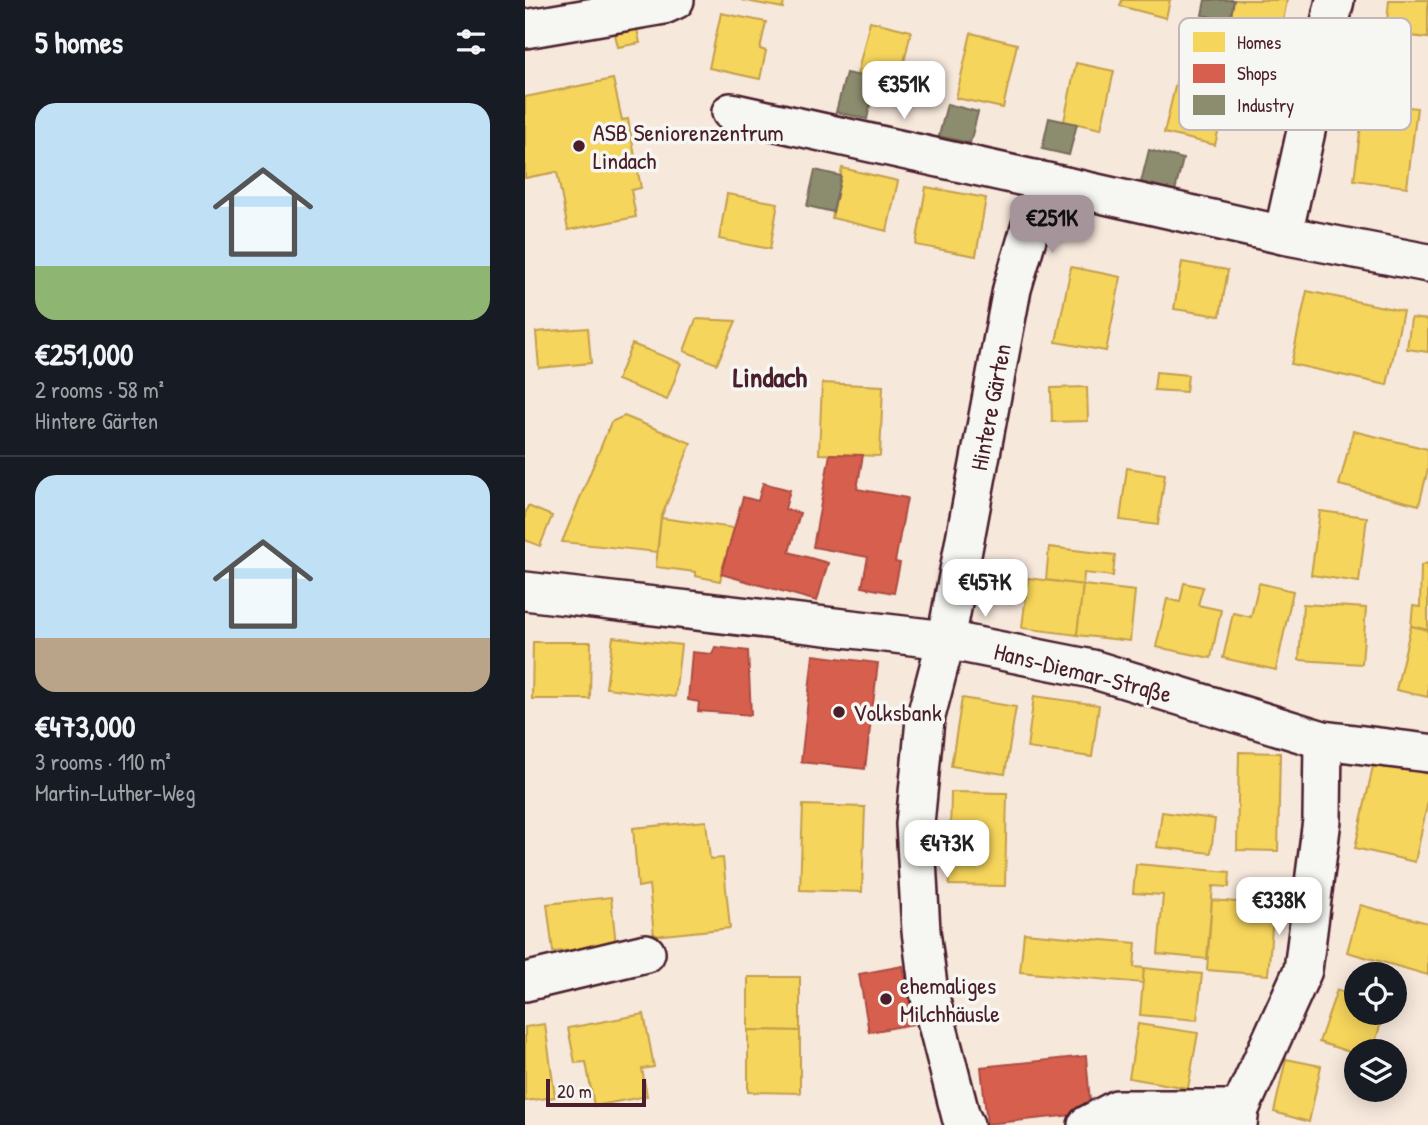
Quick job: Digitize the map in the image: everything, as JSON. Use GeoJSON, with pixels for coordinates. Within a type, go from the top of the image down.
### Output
{"type":"FeatureCollection","features":[{"type":"Feature","properties":{"kind":"street"},"geometry":{"type":"LineString","coordinates":[[525,29],[664,5],[675,0]]}},
{"type":"Feature","properties":{"kind":"street"},"geometry":{"type":"LineString","coordinates":[[1331,18],[1335,0]]}},
{"type":"Feature","properties":{"kind":"street"},"geometry":{"type":"LineString","coordinates":[[731,112],[1283,234],[1428,263]]}},
{"type":"Feature","properties":{"kind":"street"},"geometry":{"type":"LineString","coordinates":[[1283,234],[1306,130]]}},
{"type":"Feature","properties":{"kind":"street","name":"Hintere Gärten"},"geometry":{"type":"LineString","coordinates":[[965,1125],[929,993],[921,931],[915,824],[925,720],[946,640],[1012,289],[1031,225],[1065,186]]}},
{"type":"Feature","properties":{"kind":"street","name":"Hans-Diemar-Straße"},"geometry":{"type":"LineString","coordinates":[[525,591],[946,640],[1092,669],[1323,740],[1428,753]]}},
{"type":"Feature","properties":{"kind":"street"},"geometry":{"type":"LineString","coordinates":[[1087,1125],[1117,1109],[1239,1117],[1303,970],[1322,820],[1323,740]]}},
{"type":"Feature","properties":{"kind":"street"},"geometry":{"type":"LineString","coordinates":[[525,982],[646,953]]}},
{"type":"Feature","properties":{"kind":"building: Homes"},"geometry":{"type":"Polygon","coordinates":[[[741,0],[784,0],[783,8],[741,0]]]}},
{"type":"Feature","properties":{"kind":"building: Homes"},"geometry":{"type":"Polygon","coordinates":[[[1122,0],[1170,0],[1166,18],[1120,6],[1122,0]]]}},
{"type":"Feature","properties":{"kind":"building: Homes"},"geometry":{"type":"Polygon","coordinates":[[[1234,0],[1287,0],[1284,18],[1231,18],[1234,0]]]}},
{"type":"Feature","properties":{"kind":"building: Homes"},"geometry":{"type":"Polygon","coordinates":[[[1389,0],[1428,0],[1428,38],[1411,36],[1411,18],[1387,18],[1389,0]]]}},
{"type":"Feature","properties":{"kind":"building: Homes"},"geometry":{"type":"Polygon","coordinates":[[[721,13],[766,22],[760,49],[766,51],[760,79],[709,68],[721,13]]]}},
{"type":"Feature","properties":{"kind":"building: Homes"},"geometry":{"type":"Polygon","coordinates":[[[870,21],[911,31],[899,85],[857,75],[870,21]]]}},
{"type":"Feature","properties":{"kind":"building: Homes"},"geometry":{"type":"Polygon","coordinates":[[[637,29],[640,43],[618,47],[615,34],[637,29]]]}},
{"type":"Feature","properties":{"kind":"building: Homes"},"geometry":{"type":"Polygon","coordinates":[[[971,33],[1017,44],[1003,108],[956,98],[971,33]]]}},
{"type":"Feature","properties":{"kind":"building: Homes"},"geometry":{"type":"Polygon","coordinates":[[[1076,63],[1114,71],[1101,129],[1064,121],[1076,63]]]}},
{"type":"Feature","properties":{"kind":"building: Homes"},"geometry":{"type":"Polygon","coordinates":[[[1179,74],[1179,130],[1219,130],[1215,145],[1164,133],[1179,74]]]}},
{"type":"Feature","properties":{"kind":"building: Homes","name":"ASB Seniorenzentrum Lindach"},"geometry":{"type":"Polygon","coordinates":[[[613,79],[622,120],[628,119],[641,188],[631,190],[636,217],[568,230],[557,172],[525,178],[525,97],[613,79]]]}},
{"type":"Feature","properties":{"kind":"building: Homes"},"geometry":{"type":"Polygon","coordinates":[[[1411,107],[1417,108],[1407,187],[1354,180],[1360,130],[1411,130],[1411,107]]]}},
{"type":"Feature","properties":{"kind":"building: Homes"},"geometry":{"type":"Polygon","coordinates":[[[842,168],[898,181],[887,231],[832,218],[842,168]]]}},
{"type":"Feature","properties":{"kind":"building: Homes"},"geometry":{"type":"Polygon","coordinates":[[[926,187],[986,198],[976,256],[916,245],[926,187]]]}},
{"type":"Feature","properties":{"kind":"building: Homes"},"geometry":{"type":"Polygon","coordinates":[[[727,194],[778,203],[770,249],[719,239],[727,194]]]}},
{"type":"Feature","properties":{"kind":"building: Homes"},"geometry":{"type":"Polygon","coordinates":[[[1182,262],[1228,270],[1220,316],[1174,309],[1182,262]]]}},
{"type":"Feature","properties":{"kind":"building: Homes"},"geometry":{"type":"Polygon","coordinates":[[[1071,267],[1121,277],[1106,351],[1056,342],[1071,267]]]}},
{"type":"Feature","properties":{"kind":"building: Homes"},"geometry":{"type":"Polygon","coordinates":[[[1307,291],[1403,311],[1387,385],[1291,364],[1307,291]]]}},
{"type":"Feature","properties":{"kind":"building: Homes"},"geometry":{"type":"Polygon","coordinates":[[[1411,318],[1428,320],[1428,352],[1407,349],[1411,318]]]}},
{"type":"Feature","properties":{"kind":"building: Homes"},"geometry":{"type":"Polygon","coordinates":[[[696,319],[736,321],[717,364],[684,351],[696,319]]]}},
{"type":"Feature","properties":{"kind":"building: Homes"},"geometry":{"type":"Polygon","coordinates":[[[588,328],[591,363],[539,368],[536,332],[588,328]]]}},
{"type":"Feature","properties":{"kind":"building: Homes"},"geometry":{"type":"Polygon","coordinates":[[[632,344],[681,363],[667,400],[617,380],[632,344]]]}},
{"type":"Feature","properties":{"kind":"building: Homes"},"geometry":{"type":"Polygon","coordinates":[[[1156,372],[1188,375],[1186,392],[1154,390],[1156,372]]]}},
{"type":"Feature","properties":{"kind":"building: Homes"},"geometry":{"type":"Polygon","coordinates":[[[822,383],[883,386],[880,456],[819,454],[822,383]]]}},
{"type":"Feature","properties":{"kind":"building: Homes"},"geometry":{"type":"Polygon","coordinates":[[[1087,387],[1088,421],[1052,422],[1051,388],[1087,387]]]}},
{"type":"Feature","properties":{"kind":"building: Homes"},"geometry":{"type":"Polygon","coordinates":[[[624,416],[691,443],[661,518],[657,552],[562,542],[611,422],[624,416]]]}},
{"type":"Feature","properties":{"kind":"building: Homes"},"geometry":{"type":"Polygon","coordinates":[[[1353,431],[1428,449],[1428,469],[1419,505],[1339,485],[1353,431]]]}},
{"type":"Feature","properties":{"kind":"building: Homes"},"geometry":{"type":"Polygon","coordinates":[[[1127,468],[1165,474],[1158,525],[1120,520],[1127,468]]]}},
{"type":"Feature","properties":{"kind":"building: Homes"},"geometry":{"type":"Polygon","coordinates":[[[528,506],[552,516],[540,546],[525,540],[525,514],[528,506]]]}},
{"type":"Feature","properties":{"kind":"building: Homes"},"geometry":{"type":"Polygon","coordinates":[[[1320,511],[1367,517],[1359,582],[1311,575],[1320,511]]]}},
{"type":"Feature","properties":{"kind":"building: Homes"},"geometry":{"type":"Polygon","coordinates":[[[661,518],[734,528],[720,581],[695,576],[695,572],[656,567],[661,518]]]}},
{"type":"Feature","properties":{"kind":"building: Homes"},"geometry":{"type":"Polygon","coordinates":[[[1049,547],[1115,555],[1113,576],[1084,573],[1083,585],[1046,580],[1049,547]]]}},
{"type":"Feature","properties":{"kind":"building: Homes"},"geometry":{"type":"Polygon","coordinates":[[[1428,563],[1428,630],[1411,626],[1413,606],[1420,607],[1421,565],[1428,563]]]}},
{"type":"Feature","properties":{"kind":"building: Homes"},"geometry":{"type":"Polygon","coordinates":[[[1028,578],[1083,585],[1077,635],[1022,628],[1028,578]]]}},
{"type":"Feature","properties":{"kind":"building: Homes"},"geometry":{"type":"Polygon","coordinates":[[[1184,583],[1203,587],[1198,605],[1221,610],[1211,658],[1156,647],[1167,599],[1180,602],[1184,583]]]}},
{"type":"Feature","properties":{"kind":"building: Homes"},"geometry":{"type":"Polygon","coordinates":[[[1259,583],[1293,591],[1276,670],[1223,658],[1233,613],[1251,617],[1259,583]]]}},
{"type":"Feature","properties":{"kind":"building: Homes"},"geometry":{"type":"Polygon","coordinates":[[[1083,585],[1135,591],[1130,641],[1077,635],[1083,585]]]}},
{"type":"Feature","properties":{"kind":"building: Homes"},"geometry":{"type":"Polygon","coordinates":[[[1303,604],[1366,608],[1362,664],[1299,660],[1303,604]]]}},
{"type":"Feature","properties":{"kind":"building: Homes"},"geometry":{"type":"Polygon","coordinates":[[[1411,626],[1428,630],[1428,697],[1396,690],[1411,626]]]}},
{"type":"Feature","properties":{"kind":"building: Homes"},"geometry":{"type":"Polygon","coordinates":[[[613,637],[681,645],[675,697],[606,688],[613,637]]]}},
{"type":"Feature","properties":{"kind":"building: Homes"},"geometry":{"type":"Polygon","coordinates":[[[533,642],[591,642],[590,699],[532,699],[533,642]]]}},
{"type":"Feature","properties":{"kind":"building: Homes"},"geometry":{"type":"Polygon","coordinates":[[[1034,696],[1099,705],[1092,757],[1027,748],[1034,696]]]}},
{"type":"Feature","properties":{"kind":"building: Homes"},"geometry":{"type":"Polygon","coordinates":[[[962,698],[1016,707],[1005,774],[951,766],[962,698]]]}},
{"type":"Feature","properties":{"kind":"building: Homes"},"geometry":{"type":"Polygon","coordinates":[[[1239,752],[1280,753],[1278,851],[1237,850],[1239,752]]]}},
{"type":"Feature","properties":{"kind":"building: Homes"},"geometry":{"type":"Polygon","coordinates":[[[1374,762],[1428,774],[1428,801],[1415,862],[1355,848],[1374,762]]]}},
{"type":"Feature","properties":{"kind":"building: Homes"},"geometry":{"type":"Polygon","coordinates":[[[951,792],[1007,793],[1005,886],[949,885],[951,792]]]}},
{"type":"Feature","properties":{"kind":"building: Homes"},"geometry":{"type":"Polygon","coordinates":[[[803,805],[865,807],[862,892],[800,890],[803,805]]]}},
{"type":"Feature","properties":{"kind":"building: Homes"},"geometry":{"type":"Polygon","coordinates":[[[1162,812],[1215,819],[1211,853],[1157,847],[1162,812]]]}},
{"type":"Feature","properties":{"kind":"building: Homes"},"geometry":{"type":"Polygon","coordinates":[[[706,821],[710,859],[723,858],[730,928],[654,936],[649,885],[638,887],[633,828],[706,821]]]}},
{"type":"Feature","properties":{"kind":"building: Homes"},"geometry":{"type":"Polygon","coordinates":[[[1136,864],[1230,872],[1229,887],[1213,886],[1207,959],[1158,954],[1163,895],[1133,893],[1136,864]]]}},
{"type":"Feature","properties":{"kind":"building: Homes"},"geometry":{"type":"Polygon","coordinates":[[[611,897],[616,945],[553,952],[547,904],[611,897]]]}},
{"type":"Feature","properties":{"kind":"building: Homes"},"geometry":{"type":"Polygon","coordinates":[[[1212,900],[1274,905],[1268,975],[1207,970],[1212,900]]]}},
{"type":"Feature","properties":{"kind":"building: Homes"},"geometry":{"type":"Polygon","coordinates":[[[1360,905],[1428,923],[1428,975],[1407,969],[1407,962],[1382,962],[1347,952],[1360,905]]]}},
{"type":"Feature","properties":{"kind":"building: Homes"},"geometry":{"type":"Polygon","coordinates":[[[1024,933],[1136,943],[1134,967],[1144,968],[1143,983],[1020,972],[1024,933]]]}},
{"type":"Feature","properties":{"kind":"building: Homes"},"geometry":{"type":"Polygon","coordinates":[[[1144,968],[1202,974],[1197,1020],[1140,1015],[1144,968]]]}},
{"type":"Feature","properties":{"kind":"building: Homes"},"geometry":{"type":"Polygon","coordinates":[[[748,977],[800,977],[800,1031],[748,1030],[748,977]]]}},
{"type":"Feature","properties":{"kind":"building: Homes"},"geometry":{"type":"Polygon","coordinates":[[[1337,990],[1344,993],[1344,1025],[1380,1025],[1376,1039],[1344,1039],[1344,1050],[1319,1042],[1337,990]]]}},
{"type":"Feature","properties":{"kind":"building: Homes"},"geometry":{"type":"Polygon","coordinates":[[[644,1014],[654,1067],[642,1069],[647,1096],[594,1106],[586,1062],[575,1063],[568,1028],[644,1014]]]}},
{"type":"Feature","properties":{"kind":"building: Homes"},"geometry":{"type":"Polygon","coordinates":[[[545,1024],[555,1097],[525,1101],[525,1027],[545,1024]]]}},
{"type":"Feature","properties":{"kind":"building: Homes"},"geometry":{"type":"Polygon","coordinates":[[[1138,1024],[1198,1033],[1188,1088],[1129,1078],[1138,1024]]]}},
{"type":"Feature","properties":{"kind":"building: Homes"},"geometry":{"type":"Polygon","coordinates":[[[748,1030],[800,1031],[800,1093],[748,1092],[748,1030]]]}},
{"type":"Feature","properties":{"kind":"building: Homes"},"geometry":{"type":"Polygon","coordinates":[[[1286,1059],[1321,1066],[1309,1122],[1274,1112],[1286,1059]]]}},
{"type":"Feature","properties":{"kind":"building: Shops"},"geometry":{"type":"Polygon","coordinates":[[[830,454],[863,455],[857,489],[907,498],[895,562],[900,563],[894,593],[862,587],[868,557],[813,547],[830,454]]]}},
{"type":"Feature","properties":{"kind":"building: Shops"},"geometry":{"type":"Polygon","coordinates":[[[763,483],[790,490],[785,509],[800,513],[789,552],[828,563],[817,601],[721,574],[743,497],[758,501],[763,483]]]}},
{"type":"Feature","properties":{"kind":"building: Shops"},"geometry":{"type":"Polygon","coordinates":[[[715,647],[748,651],[751,715],[698,711],[699,702],[688,700],[692,652],[712,654],[715,647]]]}},
{"type":"Feature","properties":{"kind":"building: Shops","name":"Volksbank"},"geometry":{"type":"Polygon","coordinates":[[[813,655],[878,663],[865,769],[801,762],[813,655]]]}},
{"type":"Feature","properties":{"kind":"building: Shops","name":"ehemaliges Milchhäusle"},"geometry":{"type":"Polygon","coordinates":[[[903,966],[914,1024],[869,1032],[859,974],[903,966]]]}},
{"type":"Feature","properties":{"kind":"building: Shops"},"geometry":{"type":"Polygon","coordinates":[[[1086,1056],[1091,1113],[987,1124],[981,1067],[1086,1056]]]}},
{"type":"Feature","properties":{"kind":"building: Industry"},"geometry":{"type":"Polygon","coordinates":[[[1205,0],[1234,0],[1231,18],[1202,15],[1205,0]]]}},
{"type":"Feature","properties":{"kind":"building: Industry"},"geometry":{"type":"Polygon","coordinates":[[[846,73],[876,79],[867,119],[836,112],[846,73]]]}},
{"type":"Feature","properties":{"kind":"building: Industry"},"geometry":{"type":"Polygon","coordinates":[[[947,104],[978,112],[970,143],[939,136],[947,104]]]}},
{"type":"Feature","properties":{"kind":"building: Industry"},"geometry":{"type":"Polygon","coordinates":[[[1049,118],[1077,124],[1069,155],[1042,149],[1049,118]]]}},
{"type":"Feature","properties":{"kind":"building: Industry"},"geometry":{"type":"Polygon","coordinates":[[[1149,150],[1183,159],[1175,191],[1141,182],[1149,150]]]}},
{"type":"Feature","properties":{"kind":"building: Industry"},"geometry":{"type":"Polygon","coordinates":[[[815,170],[841,176],[833,212],[807,206],[815,170]]]}},
{"type":"Feature","properties":{"kind":"place","name":"ASB Seniorenzentrum Lindach"},"geometry":{"type":"Point","coordinates":[579,146]}},
{"type":"Feature","properties":{"kind":"place","name":"Volksbank"},"geometry":{"type":"Point","coordinates":[839,712]}},
{"type":"Feature","properties":{"kind":"place","name":"ehemaliges Milchhäusle"},"geometry":{"type":"Point","coordinates":[886,999]}},
{"type":"Feature","properties":{"kind":"district","name":"Lindach"},"geometry":{"type":"Point","coordinates":[770,377]}}]}
